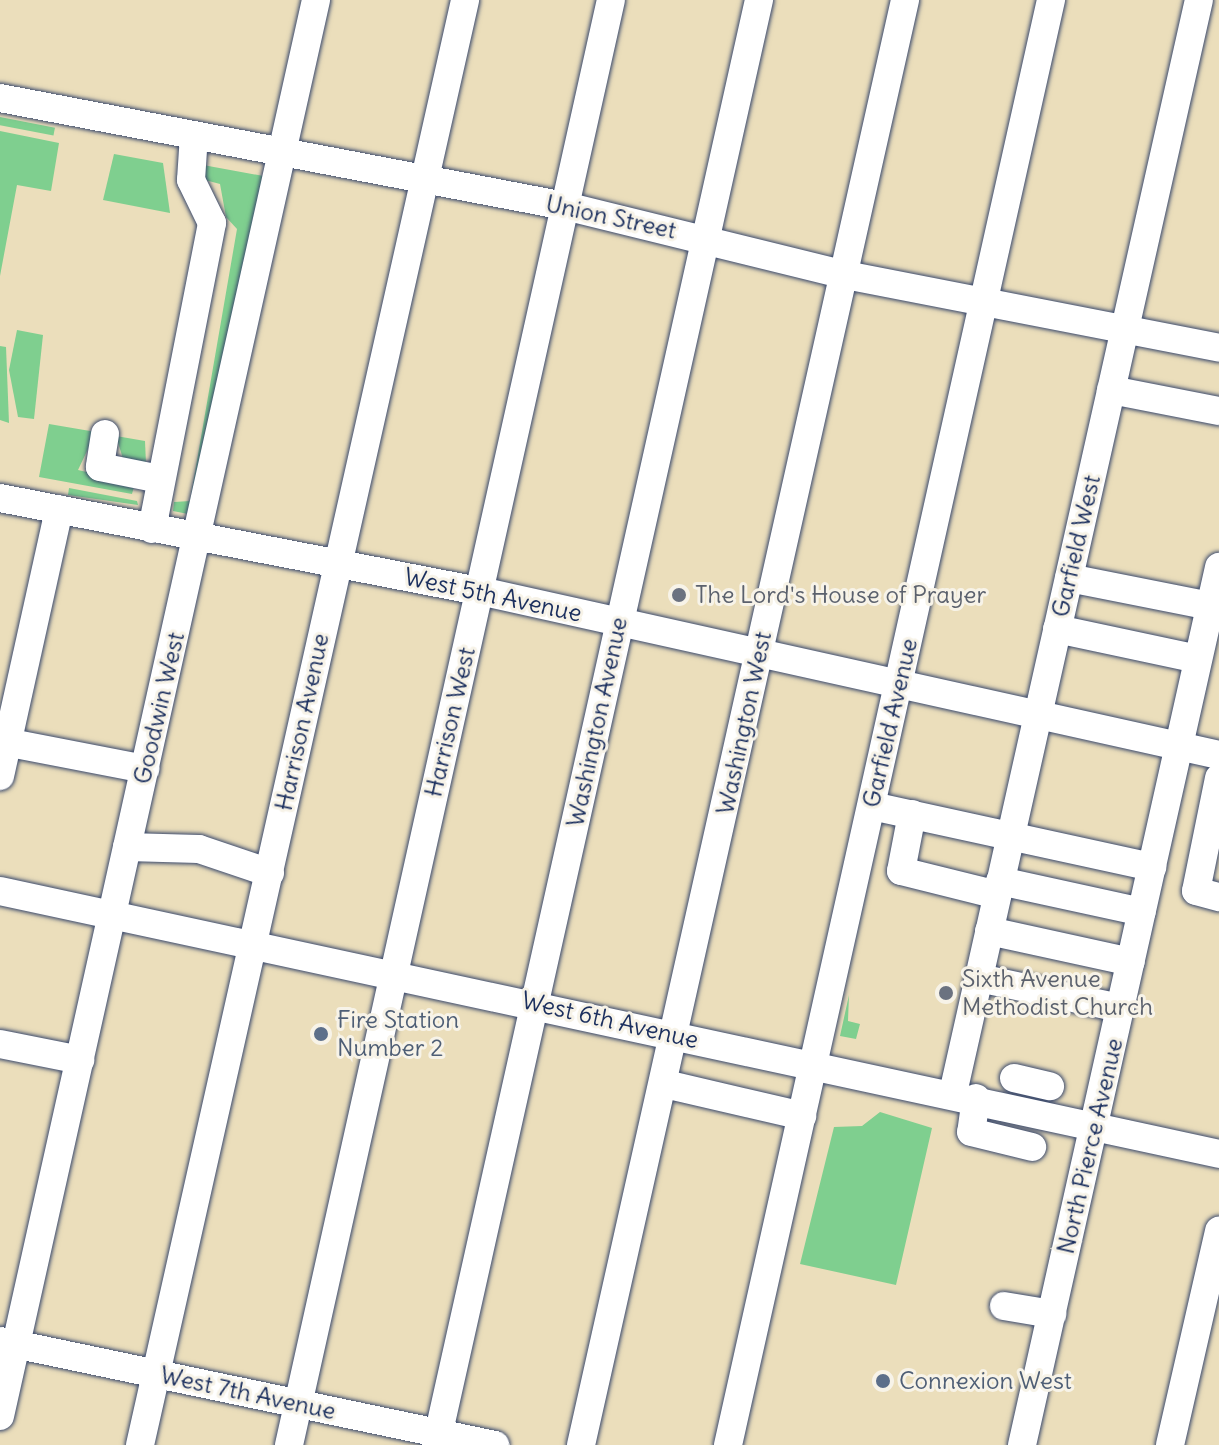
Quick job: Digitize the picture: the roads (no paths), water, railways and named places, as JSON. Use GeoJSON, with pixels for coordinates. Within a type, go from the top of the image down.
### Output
{"type":"FeatureCollection","features":[{"type":"Feature","properties":{"kind":"street","name":"Goodwin West"},"geometry":{"type":"LineString","coordinates":[[0,1416],[8,1343],[80,1060],[199,537],[316,0]]}},
{"type":"Feature","properties":{"kind":"street","name":"Harrison Avenue"},"geometry":{"type":"LineString","coordinates":[[140,1445],[255,945],[336,563],[465,0]]}},
{"type":"Feature","properties":{"kind":"street","name":"Harrison West"},"geometry":{"type":"LineString","coordinates":[[289,1445],[611,0]]}},
{"type":"Feature","properties":{"kind":"street","name":"Washington Avenue"},"geometry":{"type":"LineString","coordinates":[[437,1440],[759,0]]}},
{"type":"Feature","properties":{"kind":"street","name":"Washington West"},"geometry":{"type":"LineString","coordinates":[[581,1445],[665,1084],[905,0]]}},
{"type":"Feature","properties":{"kind":"street","name":"Garfield Avenue"},"geometry":{"type":"LineString","coordinates":[[728,1445],[1051,0]]}},
{"type":"Feature","properties":{"kind":"street","name":"Garfield West"},"geometry":{"type":"LineString","coordinates":[[1032,1147],[971,1132],[965,1096],[979,978],[1199,0]]}},
{"type":"Feature","properties":{"kind":"street","name":"Union Street"},"geometry":{"type":"LineString","coordinates":[[0,98],[565,206],[705,238],[845,275],[1124,333],[1219,348]]}},
{"type":"Feature","properties":{"kind":"street"},"geometry":{"type":"LineString","coordinates":[[152,529],[212,223],[191,180],[194,135]]}},
{"type":"Feature","properties":{"kind":"street"},"geometry":{"type":"LineString","coordinates":[[1111,390],[1219,411]]}},
{"type":"Feature","properties":{"kind":"street"},"geometry":{"type":"LineString","coordinates":[[105,434],[100,467],[160,479]]}},
{"type":"Feature","properties":{"kind":"street","name":"West 5th Avenue"},"geometry":{"type":"LineString","coordinates":[[0,498],[480,591],[1219,755]]}},
{"type":"Feature","properties":{"kind":"street"},"geometry":{"type":"LineString","coordinates":[[0,776],[4,742],[59,509]]}},
{"type":"Feature","properties":{"kind":"street","name":"North Pierce Avenue"},"geometry":{"type":"LineString","coordinates":[[1022,1445],[1219,567]]}},
{"type":"Feature","properties":{"kind":"street"},"geometry":{"type":"LineString","coordinates":[[1069,578],[1210,606]]}},
{"type":"Feature","properties":{"kind":"street"},"geometry":{"type":"LineString","coordinates":[[1057,629],[1198,659]]}},
{"type":"Feature","properties":{"kind":"street"},"geometry":{"type":"LineString","coordinates":[[4,742],[145,769]]}},
{"type":"Feature","properties":{"kind":"street"},"geometry":{"type":"LineString","coordinates":[[1219,778],[1196,891],[1219,897]]}},
{"type":"Feature","properties":{"kind":"street"},"geometry":{"type":"LineString","coordinates":[[872,806],[1152,867]]}},
{"type":"Feature","properties":{"kind":"street"},"geometry":{"type":"LineString","coordinates":[[912,814],[901,871],[1142,912]]}},
{"type":"Feature","properties":{"kind":"street"},"geometry":{"type":"LineString","coordinates":[[127,847],[199,849],[270,873]]}},
{"type":"Feature","properties":{"kind":"street","name":"West 6th Avenue"},"geometry":{"type":"LineString","coordinates":[[0,891],[965,1096],[1030,1089],[1094,1128],[1219,1154]]}},
{"type":"Feature","properties":{"kind":"street"},"geometry":{"type":"LineString","coordinates":[[989,931],[1131,962]]}},
{"type":"Feature","properties":{"kind":"street"},"geometry":{"type":"LineString","coordinates":[[979,978],[1120,1008]]}},
{"type":"Feature","properties":{"kind":"street"},"geometry":{"type":"LineString","coordinates":[[0,1044],[80,1060]]}},
{"type":"Feature","properties":{"kind":"street"},"geometry":{"type":"LineString","coordinates":[[665,1084],[802,1116]]}},
{"type":"Feature","properties":{"kind":"street"},"geometry":{"type":"LineString","coordinates":[[1170,1445],[1219,1231]]}},
{"type":"Feature","properties":{"kind":"street"},"geometry":{"type":"LineString","coordinates":[[1004,1306],[1052,1314]]}},
{"type":"Feature","properties":{"kind":"street","name":"West 7th Avenue"},"geometry":{"type":"LineString","coordinates":[[8,1343],[298,1404],[437,1440],[495,1445]]}},
{"type":"Feature","properties":{"kind":"place","name":"The Lord's House of Prayer"},"geometry":{"type":"Point","coordinates":[679,595]}},
{"type":"Feature","properties":{"kind":"place","name":"Sixth Avenue Methodist Church"},"geometry":{"type":"Point","coordinates":[946,993]}},
{"type":"Feature","properties":{"kind":"place","name":"Fire Station Number 2"},"geometry":{"type":"Point","coordinates":[321,1034]}},
{"type":"Feature","properties":{"kind":"place","name":"Connexion West"},"geometry":{"type":"Point","coordinates":[883,1381]}}]}
